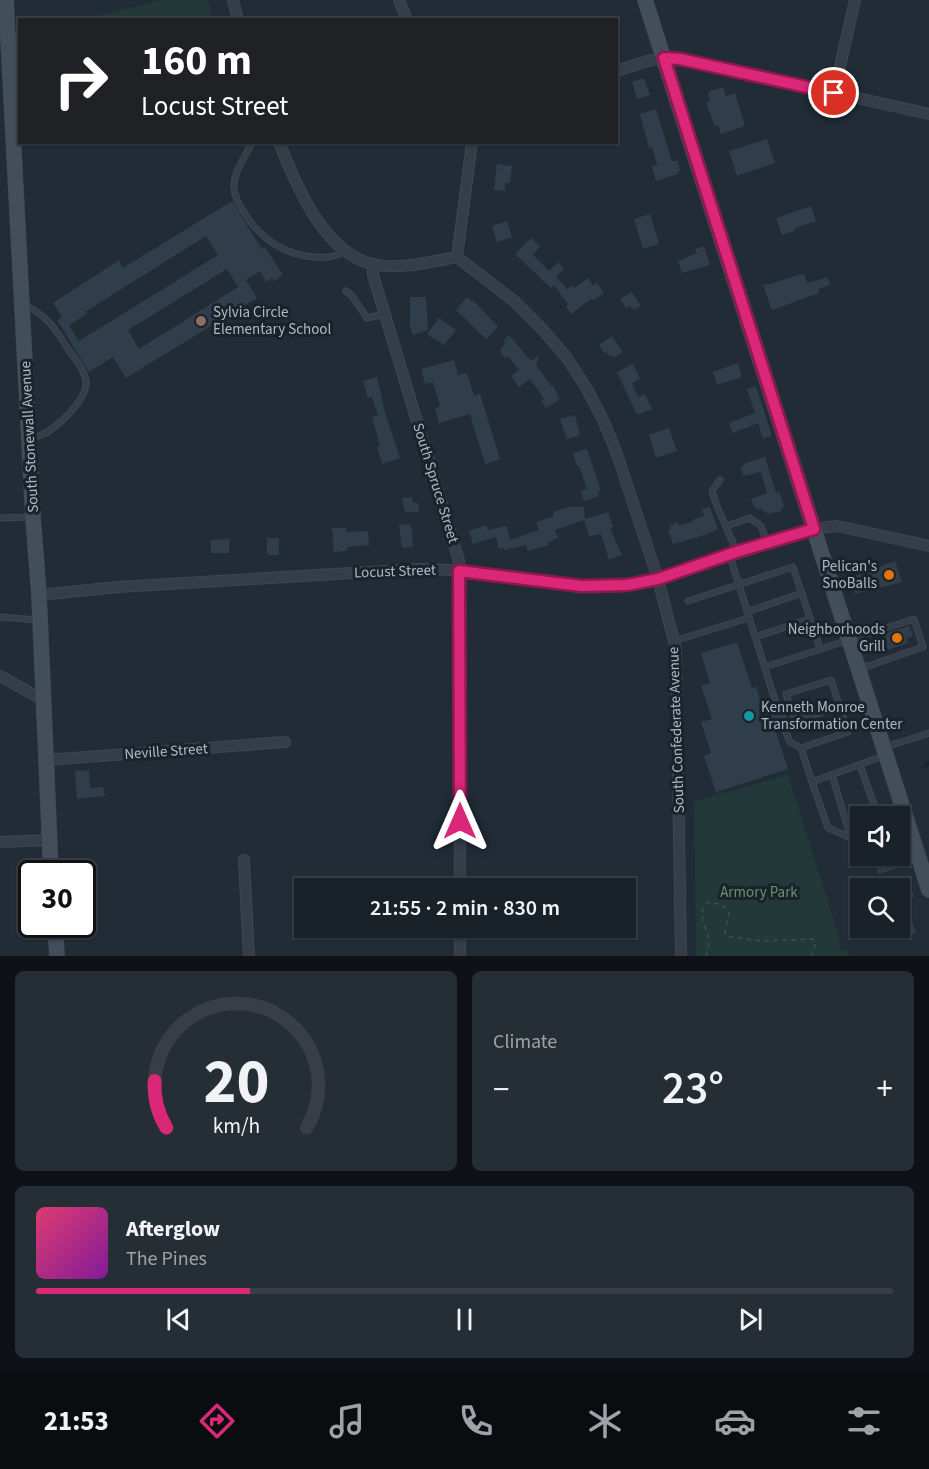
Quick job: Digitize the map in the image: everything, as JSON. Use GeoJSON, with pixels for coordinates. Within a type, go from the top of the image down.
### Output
{"type":"FeatureCollection","features":[{"type":"Feature","properties":{"kind":"main road","name":"South Stonewall Avenue"},"geometry":{"type":"LineString","coordinates":[[6,0],[39,595],[50,860]]}},
{"type":"Feature","properties":{"kind":"main road"},"geometry":{"type":"LineString","coordinates":[[645,0],[885,751],[899,806]]}},
{"type":"Feature","properties":{"kind":"main road"},"geometry":{"type":"LineString","coordinates":[[910,840],[924,856],[929,890]]}},
{"type":"Feature","properties":{"kind":"main road"},"geometry":{"type":"LineString","coordinates":[[56,938],[57,956]]}},
{"type":"Feature","properties":{"kind":"street"},"geometry":{"type":"LineString","coordinates":[[233,0],[238,18]]}},
{"type":"Feature","properties":{"kind":"street"},"geometry":{"type":"LineString","coordinates":[[399,0],[406,18]]}},
{"type":"Feature","properties":{"kind":"street"},"geometry":{"type":"LineString","coordinates":[[834,93],[855,0]]}},
{"type":"Feature","properties":{"kind":"street"},"geometry":{"type":"LineString","coordinates":[[618,70],[651,60],[680,59],[929,114]]}},
{"type":"Feature","properties":{"kind":"street"},"geometry":{"type":"LineString","coordinates":[[280,144],[300,192],[314,215],[344,250],[353,257],[384,266],[414,265],[457,257],[472,144]]}},
{"type":"Feature","properties":{"kind":"street","name":"South Confederate Avenue"},"geometry":{"type":"LineString","coordinates":[[457,257],[514,301],[543,330],[567,358],[587,389],[618,457],[658,579],[676,649],[681,956]]}},
{"type":"Feature","properties":{"kind":"street","name":"South Spruce Street"},"geometry":{"type":"LineString","coordinates":[[373,264],[373,275],[384,314],[459,561],[460,878]]}},
{"type":"Feature","properties":{"kind":"street","name":"Locust Street"},"geometry":{"type":"LineString","coordinates":[[39,595],[141,586],[418,569],[459,571],[582,586],[627,585],[658,579],[733,553],[814,529],[837,526],[929,546]]}},
{"type":"Feature","properties":{"kind":"street"},"geometry":{"type":"LineString","coordinates":[[0,676],[43,700]]}},
{"type":"Feature","properties":{"kind":"street","name":"Neville Street"},"geometry":{"type":"LineString","coordinates":[[46,760],[285,741]]}},
{"type":"Feature","properties":{"kind":"street"},"geometry":{"type":"LineString","coordinates":[[0,842],[49,840]]}},
{"type":"Feature","properties":{"kind":"street"},"geometry":{"type":"LineString","coordinates":[[243,860],[249,956]]}},
{"type":"Feature","properties":{"kind":"street"},"geometry":{"type":"LineString","coordinates":[[460,938],[460,956]]}},
{"type":"Feature","properties":{"kind":"lane"},"geometry":{"type":"LineString","coordinates":[[251,144],[234,182],[234,191],[236,199],[255,228],[283,249],[303,256],[324,258],[338,256],[344,250]]}},
{"type":"Feature","properties":{"kind":"lane"},"geometry":{"type":"LineString","coordinates":[[346,291],[367,318],[384,314]]}},
{"type":"Feature","properties":{"kind":"lane"},"geometry":{"type":"LineString","coordinates":[[22,303],[42,314],[55,328],[84,372],[86,383],[84,392],[76,405],[48,432],[29,439]]}},
{"type":"Feature","properties":{"kind":"lane"},"geometry":{"type":"LineString","coordinates":[[720,480],[712,491],[715,504],[727,526],[739,584],[778,710]]}},
{"type":"Feature","properties":{"kind":"lane"},"geometry":{"type":"LineString","coordinates":[[0,518],[33,517]]}},
{"type":"Feature","properties":{"kind":"lane"},"geometry":{"type":"LineString","coordinates":[[727,526],[750,518],[761,526],[766,543]]}},
{"type":"Feature","properties":{"kind":"lane"},"geometry":{"type":"LineString","coordinates":[[688,601],[793,567],[820,648]]}},
{"type":"Feature","properties":{"kind":"lane"},"geometry":{"type":"LineString","coordinates":[[674,641],[802,593]]}},
{"type":"Feature","properties":{"kind":"lane"},"geometry":{"type":"LineString","coordinates":[[0,617],[40,620]]}},
{"type":"Feature","properties":{"kind":"lane"},"geometry":{"type":"LineString","coordinates":[[755,638],[810,619]]}},
{"type":"Feature","properties":{"kind":"lane"},"geometry":{"type":"LineString","coordinates":[[765,667],[914,619],[923,647],[859,669]]}},
{"type":"Feature","properties":{"kind":"lane"},"geometry":{"type":"LineString","coordinates":[[801,748],[848,732],[840,707],[831,680],[786,694],[795,720],[840,707]]}},
{"type":"Feature","properties":{"kind":"lane"},"geometry":{"type":"LineString","coordinates":[[784,728],[790,742],[801,748],[828,828],[850,838]]}},
{"type":"Feature","properties":{"kind":"lane"},"geometry":{"type":"LineString","coordinates":[[812,782],[860,765],[885,751],[929,733]]}},
{"type":"Feature","properties":{"kind":"lane"},"geometry":{"type":"LineString","coordinates":[[860,765],[874,806]]}},
{"type":"Feature","properties":{"kind":"lane"},"geometry":{"type":"LineString","coordinates":[[832,775],[850,835]]}},
{"type":"Feature","properties":{"kind":"path"},"geometry":{"type":"LineString","coordinates":[[706,956],[709,941],[702,913],[708,902],[722,905],[729,912],[725,932],[727,936],[760,941],[809,939],[815,942],[812,956]]}},
{"type":"Feature","properties":{"kind":"green space"},"geometry":{"type":"Polygon","coordinates":[[[162,0],[208,0],[212,18],[88,18],[162,0]]]}},
{"type":"Feature","properties":{"kind":"green space","name":"Armory Park"},"geometry":{"type":"Polygon","coordinates":[[[788,775],[837,930],[841,951],[848,951],[849,956],[696,956],[694,801],[788,775]]]}},
{"type":"Feature","properties":{"kind":"building"},"geometry":{"type":"Polygon","coordinates":[[[644,78],[650,95],[637,99],[632,82],[644,78]]]}},
{"type":"Feature","properties":{"kind":"building"},"geometry":{"type":"Polygon","coordinates":[[[723,87],[726,96],[735,93],[745,126],[721,134],[718,125],[715,127],[706,103],[710,101],[708,92],[723,87]]]}},
{"type":"Feature","properties":{"kind":"building"},"geometry":{"type":"Polygon","coordinates":[[[656,109],[672,161],[678,161],[680,171],[677,172],[678,174],[656,181],[652,167],[657,165],[652,147],[649,148],[640,114],[656,109]]]}},
{"type":"Feature","properties":{"kind":"building"},"geometry":{"type":"Polygon","coordinates":[[[767,139],[775,163],[737,176],[729,151],[767,139]]]}},
{"type":"Feature","properties":{"kind":"building"},"geometry":{"type":"Polygon","coordinates":[[[497,164],[512,166],[510,183],[505,183],[505,191],[494,190],[497,164]]]}},
{"type":"Feature","properties":{"kind":"building"},"geometry":{"type":"Polygon","coordinates":[[[232,201],[262,249],[265,247],[283,275],[274,281],[272,278],[266,282],[260,271],[246,280],[257,298],[126,378],[113,357],[89,372],[57,320],[62,317],[53,303],[119,260],[123,268],[232,201]],[[206,236],[85,312],[87,314],[69,325],[79,341],[218,255],[206,236]],[[227,269],[128,330],[139,349],[238,287],[227,269]]]}},
{"type":"Feature","properties":{"kind":"building"},"geometry":{"type":"Polygon","coordinates":[[[811,206],[816,221],[782,235],[776,218],[811,206]]]}},
{"type":"Feature","properties":{"kind":"building"},"geometry":{"type":"Polygon","coordinates":[[[650,214],[659,244],[643,249],[634,219],[650,214]]]}},
{"type":"Feature","properties":{"kind":"building"},"geometry":{"type":"Polygon","coordinates":[[[507,221],[512,237],[497,242],[492,226],[507,221]]]}},
{"type":"Feature","properties":{"kind":"building"},"geometry":{"type":"Polygon","coordinates":[[[531,238],[540,246],[533,255],[549,271],[558,262],[564,269],[556,277],[567,289],[572,285],[574,288],[588,278],[593,286],[597,283],[604,293],[594,300],[591,299],[571,314],[566,307],[568,304],[554,285],[551,288],[515,254],[531,238]]]}},
{"type":"Feature","properties":{"kind":"building"},"geometry":{"type":"Polygon","coordinates":[[[704,246],[710,265],[682,273],[678,261],[697,253],[695,249],[704,246]]]}},
{"type":"Feature","properties":{"kind":"building"},"geometry":{"type":"Polygon","coordinates":[[[804,274],[807,283],[828,277],[830,285],[818,289],[819,293],[772,310],[763,285],[804,274]]]}},
{"type":"Feature","properties":{"kind":"building"},"geometry":{"type":"Polygon","coordinates":[[[632,292],[641,306],[634,310],[630,306],[626,308],[620,299],[632,292]]]}},
{"type":"Feature","properties":{"kind":"building"},"geometry":{"type":"Polygon","coordinates":[[[410,297],[426,297],[428,330],[413,335],[410,327],[410,297]]]}},
{"type":"Feature","properties":{"kind":"building"},"geometry":{"type":"Polygon","coordinates":[[[467,297],[473,300],[498,327],[486,339],[456,310],[467,297]]]}},
{"type":"Feature","properties":{"kind":"building"},"geometry":{"type":"Polygon","coordinates":[[[439,318],[456,330],[444,345],[427,334],[439,318]]]}},
{"type":"Feature","properties":{"kind":"building"},"geometry":{"type":"Polygon","coordinates":[[[509,335],[531,361],[540,354],[536,365],[551,386],[553,385],[560,399],[546,408],[541,401],[544,400],[530,379],[519,387],[511,376],[519,370],[508,356],[506,359],[500,352],[506,344],[503,341],[509,335]]]}},
{"type":"Feature","properties":{"kind":"building"},"geometry":{"type":"Polygon","coordinates":[[[612,336],[623,352],[614,358],[604,353],[599,345],[612,336]]]}},
{"type":"Feature","properties":{"kind":"building"},"geometry":{"type":"Polygon","coordinates":[[[454,360],[458,375],[467,373],[474,396],[480,394],[500,459],[485,464],[470,414],[439,423],[435,408],[440,406],[433,382],[425,384],[421,369],[454,360]]]}},
{"type":"Feature","properties":{"kind":"building"},"geometry":{"type":"Polygon","coordinates":[[[738,363],[742,377],[717,385],[713,372],[738,363]]]}},
{"type":"Feature","properties":{"kind":"building"},"geometry":{"type":"Polygon","coordinates":[[[633,364],[640,379],[632,383],[638,397],[645,394],[652,409],[637,415],[617,372],[633,364]]]}},
{"type":"Feature","properties":{"kind":"building"},"geometry":{"type":"Polygon","coordinates":[[[377,377],[385,413],[400,458],[382,464],[372,417],[378,415],[372,397],[368,398],[363,381],[377,377]]]}},
{"type":"Feature","properties":{"kind":"building"},"geometry":{"type":"Polygon","coordinates":[[[756,386],[772,436],[763,438],[758,423],[733,433],[729,423],[755,413],[747,389],[756,386]]]}},
{"type":"Feature","properties":{"kind":"building"},"geometry":{"type":"Polygon","coordinates":[[[575,415],[580,435],[567,439],[560,419],[575,415]]]}},
{"type":"Feature","properties":{"kind":"building"},"geometry":{"type":"Polygon","coordinates":[[[669,428],[677,451],[656,458],[649,435],[669,428]]]}},
{"type":"Feature","properties":{"kind":"building"},"geometry":{"type":"Polygon","coordinates":[[[587,449],[601,491],[597,492],[599,496],[584,501],[581,491],[587,489],[573,453],[587,449]]]}},
{"type":"Feature","properties":{"kind":"building"},"geometry":{"type":"Polygon","coordinates":[[[765,457],[776,493],[779,492],[784,506],[781,511],[767,514],[762,509],[755,509],[751,499],[767,493],[761,472],[743,476],[741,468],[746,463],[765,457]]]}},
{"type":"Feature","properties":{"kind":"building"},"geometry":{"type":"Polygon","coordinates":[[[412,497],[413,503],[418,503],[419,511],[405,513],[402,498],[412,497]]]}},
{"type":"Feature","properties":{"kind":"building"},"geometry":{"type":"Polygon","coordinates":[[[569,507],[584,507],[585,519],[608,512],[613,527],[610,528],[622,555],[609,560],[601,534],[589,536],[584,520],[555,530],[558,538],[548,542],[549,545],[528,551],[526,545],[499,549],[496,537],[473,544],[469,531],[486,525],[488,530],[507,526],[510,540],[539,530],[536,522],[554,516],[553,512],[569,507]]]}},
{"type":"Feature","properties":{"kind":"building"},"geometry":{"type":"Polygon","coordinates":[[[710,507],[718,529],[673,544],[668,530],[671,529],[670,525],[678,522],[679,526],[694,521],[704,516],[702,509],[710,507]]]}},
{"type":"Feature","properties":{"kind":"building"},"geometry":{"type":"Polygon","coordinates":[[[410,524],[413,547],[402,548],[399,525],[410,524]]]}},
{"type":"Feature","properties":{"kind":"building"},"geometry":{"type":"Polygon","coordinates":[[[332,528],[346,528],[346,532],[368,531],[369,545],[347,547],[346,551],[334,552],[332,528]]]}},
{"type":"Feature","properties":{"kind":"building"},"geometry":{"type":"Polygon","coordinates":[[[267,538],[279,538],[279,555],[268,555],[267,538]]]}},
{"type":"Feature","properties":{"kind":"building"},"geometry":{"type":"Polygon","coordinates":[[[229,539],[229,553],[211,553],[211,540],[229,539]]]}},
{"type":"Feature","properties":{"kind":"building"},"geometry":{"type":"Polygon","coordinates":[[[895,561],[902,582],[855,594],[850,578],[895,561]]]}},
{"type":"Feature","properties":{"kind":"building","name":"Neighborhoods Grill"},"geometry":{"type":"Polygon","coordinates":[[[909,626],[913,636],[906,639],[908,643],[888,650],[883,634],[909,626]]]}},
{"type":"Feature","properties":{"kind":"building","name":"Kenneth Monroe Transformation Center"},"geometry":{"type":"Polygon","coordinates":[[[737,642],[752,688],[756,686],[761,703],[767,701],[771,713],[774,712],[776,715],[781,714],[784,709],[789,725],[783,723],[775,729],[788,769],[716,792],[704,756],[711,753],[701,722],[712,719],[701,686],[710,683],[701,653],[737,642]]]}},
{"type":"Feature","properties":{"kind":"building"},"geometry":{"type":"Polygon","coordinates":[[[89,770],[90,788],[103,787],[105,796],[77,799],[75,771],[89,770]]]}},
{"type":"Feature","properties":{"kind":"building"},"geometry":{"type":"Polygon","coordinates":[[[876,866],[894,866],[895,869],[878,874],[876,866]]]}},
{"type":"Feature","properties":{"kind":"building"},"geometry":{"type":"Polygon","coordinates":[[[910,885],[914,897],[910,898],[910,885]]]}},
{"type":"Feature","properties":{"kind":"building"},"geometry":{"type":"Polygon","coordinates":[[[910,915],[916,933],[910,935],[910,915]]]}},
{"type":"Feature","properties":{"kind":"waterway"},"geometry":{"type":"LineString","coordinates":[[925,766],[929,763]]}},
{"type":"Feature","properties":{"kind":"place","name":"Sylvia Circle Elementary School"},"geometry":{"type":"Point","coordinates":[201,321]}},
{"type":"Feature","properties":{"kind":"place","name":"Pelican's SnoBalls"},"geometry":{"type":"Point","coordinates":[889,575]}},
{"type":"Feature","properties":{"kind":"place","name":"Neighborhoods Grill"},"geometry":{"type":"Point","coordinates":[897,638]}},
{"type":"Feature","properties":{"kind":"place","name":"Kenneth Monroe Transformation Center"},"geometry":{"type":"Point","coordinates":[749,716]}},
{"type":"Feature","properties":{"kind":"route"},"geometry":{"type":"LineString","coordinates":[[460,821],[459,571],[582,586],[627,585],[658,579],[736,552],[814,529],[664,58],[680,59],[834,93]]}}]}
